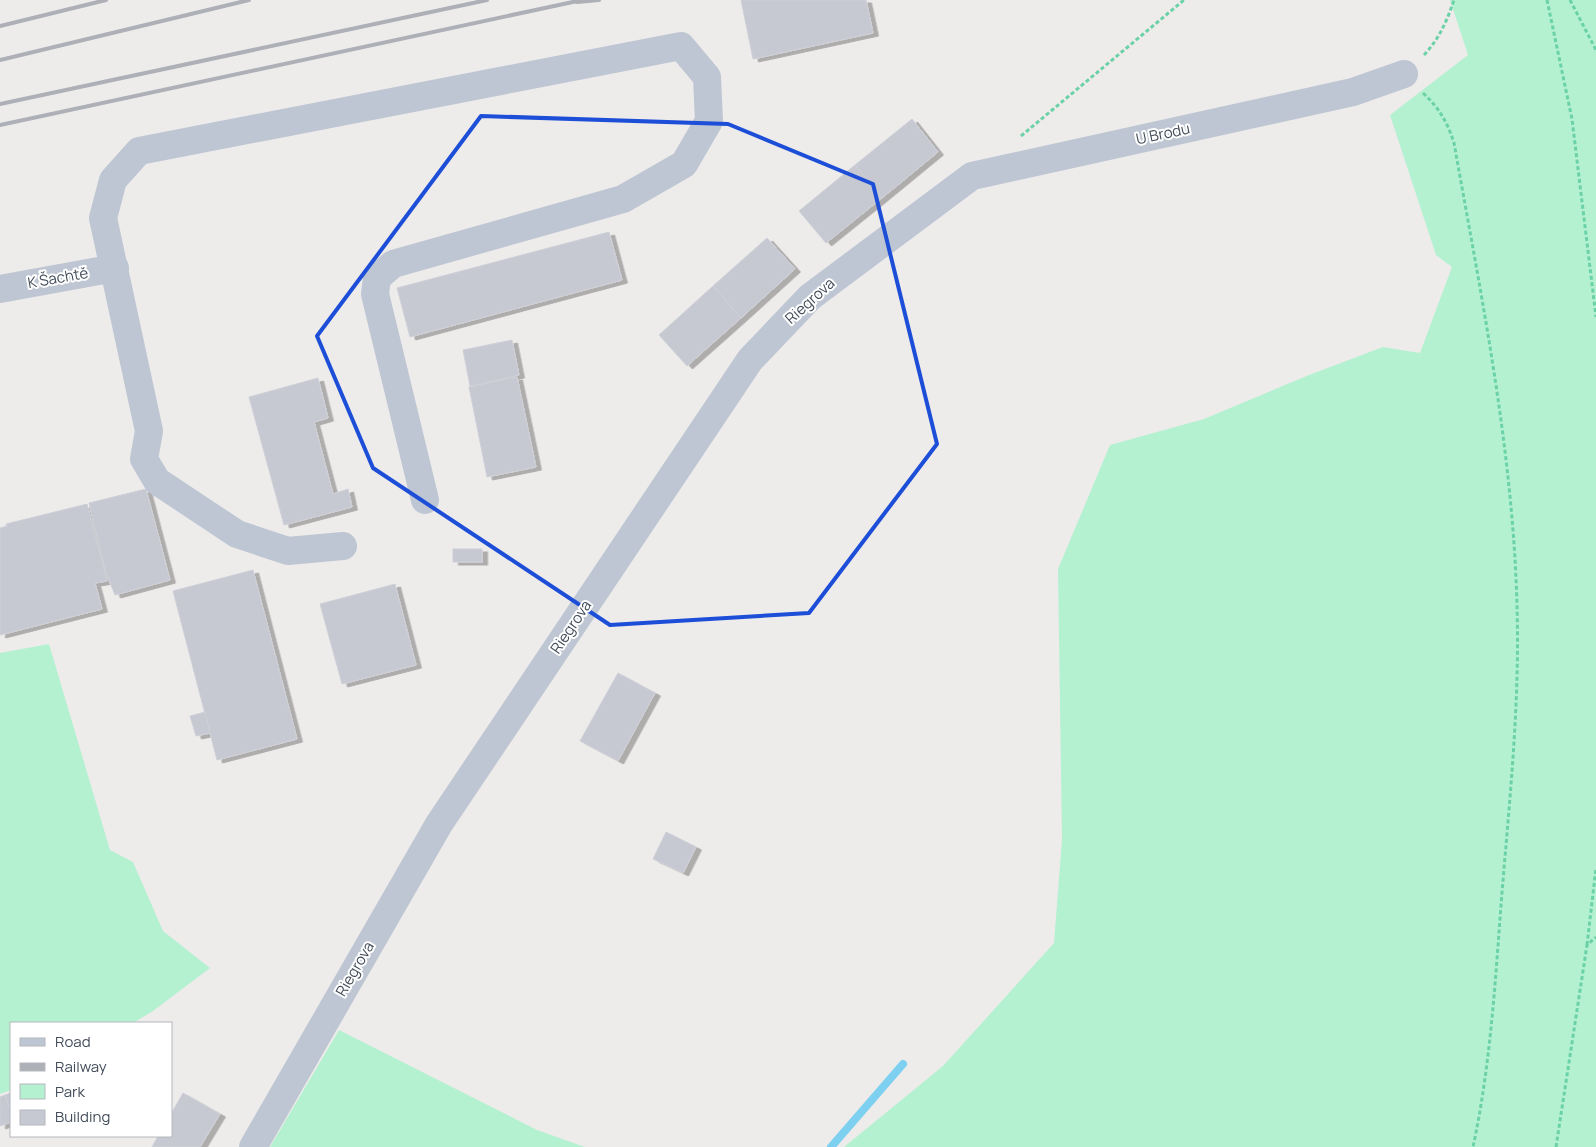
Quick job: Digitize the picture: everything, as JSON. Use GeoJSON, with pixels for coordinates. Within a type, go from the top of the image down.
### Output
{"type":"FeatureCollection","features":[{"type":"Feature","properties":{"kind":"street"},"geometry":{"type":"LineString","coordinates":[[343,546],[288,551],[237,534],[157,480],[144,459],[149,431],[103,218],[114,180],[139,151],[681,46],[707,77],[708,121],[684,164],[623,199],[393,264],[377,278],[375,294],[425,500]]}},
{"type":"Feature","properties":{"kind":"street","name":"U Brodu"},"geometry":{"type":"LineString","coordinates":[[972,176],[1353,92],[1404,74]]}},
{"type":"Feature","properties":{"kind":"street","name":"Riegrova"},"geometry":{"type":"LineString","coordinates":[[253,1147],[439,824],[750,360],[810,297],[972,176]]}},
{"type":"Feature","properties":{"kind":"street","name":"K Šachtě"},"geometry":{"type":"LineString","coordinates":[[0,289],[115,268]]}},
{"type":"Feature","properties":{"kind":"path"},"geometry":{"type":"LineString","coordinates":[[1018,139],[1184,0]]}},
{"type":"Feature","properties":{"kind":"path"},"geometry":{"type":"LineString","coordinates":[[1454,0],[1444,27],[1435,43],[1404,74],[1438,108],[1454,142],[1487,328],[1506,466],[1517,604],[1517,683],[1514,742],[1483,1102],[1473,1147]]}},
{"type":"Feature","properties":{"kind":"path"},"geometry":{"type":"LineString","coordinates":[[1546,0],[1572,119],[1596,317]]}},
{"type":"Feature","properties":{"kind":"path"},"geometry":{"type":"LineString","coordinates":[[1570,0],[1596,50]]}},
{"type":"Feature","properties":{"kind":"path"},"geometry":{"type":"LineString","coordinates":[[1556,1147],[1587,944],[1596,868]]}},
{"type":"Feature","properties":{"kind":"path"},"geometry":{"type":"LineString","coordinates":[[1587,944],[1596,937]]}},
{"type":"Feature","properties":{"kind":"highlighted area"},"geometry":{"type":"Polygon","coordinates":[[[481,116],[728,124],[873,184],[937,444],[809,613],[610,625],[373,468],[317,336],[481,116]]]}},
{"type":"Feature","properties":{"kind":"green space"},"geometry":{"type":"Polygon","coordinates":[[[1450,0],[1596,0],[1596,1147],[844,1147],[943,1066],[1054,943],[1062,839],[1058,569],[1110,445],[1204,419],[1309,375],[1383,347],[1420,353],[1452,267],[1436,255],[1390,115],[1468,55],[1450,0]]]}},
{"type":"Feature","properties":{"kind":"green space"},"geometry":{"type":"Polygon","coordinates":[[[49,644],[110,850],[133,862],[163,931],[210,968],[153,1011],[135,1022],[10,1022],[10,1090],[0,1094],[0,653],[49,644]]]}},
{"type":"Feature","properties":{"kind":"green space"},"geometry":{"type":"Polygon","coordinates":[[[339,1030],[537,1130],[585,1147],[270,1147],[339,1030]]]}},
{"type":"Feature","properties":{"kind":"building"},"geometry":{"type":"Polygon","coordinates":[[[741,0],[866,0],[873,33],[753,59],[741,0]]]}},
{"type":"Feature","properties":{"kind":"building"},"geometry":{"type":"Polygon","coordinates":[[[912,119],[938,152],[882,198],[855,165],[912,119]]]}},
{"type":"Feature","properties":{"kind":"building"},"geometry":{"type":"Polygon","coordinates":[[[855,165],[882,198],[826,243],[799,211],[855,165]]]}},
{"type":"Feature","properties":{"kind":"building"},"geometry":{"type":"Polygon","coordinates":[[[609,232],[622,280],[410,337],[397,288],[609,232]]]}},
{"type":"Feature","properties":{"kind":"building"},"geometry":{"type":"Polygon","coordinates":[[[767,238],[795,269],[741,318],[713,286],[767,238]]]}},
{"type":"Feature","properties":{"kind":"building"},"geometry":{"type":"Polygon","coordinates":[[[713,286],[741,318],[687,366],[659,335],[713,286]]]}},
{"type":"Feature","properties":{"kind":"building"},"geometry":{"type":"Polygon","coordinates":[[[512,340],[519,375],[470,386],[463,350],[512,340]]]}},
{"type":"Feature","properties":{"kind":"building"},"geometry":{"type":"Polygon","coordinates":[[[517,377],[536,467],[487,477],[469,387],[517,377]]]}},
{"type":"Feature","properties":{"kind":"building"},"geometry":{"type":"Polygon","coordinates":[[[318,378],[328,418],[314,422],[333,494],[348,489],[352,507],[284,525],[249,397],[318,378]]]}},
{"type":"Feature","properties":{"kind":"building"},"geometry":{"type":"Polygon","coordinates":[[[146,489],[170,580],[115,595],[106,573],[89,503],[146,489]]]}},
{"type":"Feature","properties":{"kind":"building"},"geometry":{"type":"Polygon","coordinates":[[[87,504],[107,581],[95,583],[102,609],[0,635],[0,528],[7,526],[6,524],[87,504]]]}},
{"type":"Feature","properties":{"kind":"building"},"geometry":{"type":"Polygon","coordinates":[[[453,549],[482,549],[482,562],[453,562],[453,549]]]}},
{"type":"Feature","properties":{"kind":"building"},"geometry":{"type":"Polygon","coordinates":[[[253,570],[297,739],[217,760],[173,591],[253,570]]]}},
{"type":"Feature","properties":{"kind":"building"},"geometry":{"type":"Polygon","coordinates":[[[395,584],[416,665],[342,684],[320,604],[395,584]]]}},
{"type":"Feature","properties":{"kind":"building"},"geometry":{"type":"Polygon","coordinates":[[[618,673],[655,693],[618,761],[580,741],[618,673]]]}},
{"type":"Feature","properties":{"kind":"building"},"geometry":{"type":"Polygon","coordinates":[[[205,712],[210,733],[196,736],[190,716],[205,712]]]}},
{"type":"Feature","properties":{"kind":"building"},"geometry":{"type":"Polygon","coordinates":[[[666,832],[696,847],[683,873],[653,859],[666,832]]]}},
{"type":"Feature","properties":{"kind":"building"},"geometry":{"type":"Polygon","coordinates":[[[10,1093],[10,1109],[5,1095],[10,1093]]]}},
{"type":"Feature","properties":{"kind":"building"},"geometry":{"type":"Polygon","coordinates":[[[183,1093],[220,1114],[200,1147],[152,1147],[157,1137],[172,1137],[172,1112],[183,1093]]]}},
{"type":"Feature","properties":{"kind":"building"},"geometry":{"type":"Polygon","coordinates":[[[5,1095],[10,1109],[10,1122],[0,1126],[0,1097],[5,1095]]]}},
{"type":"Feature","properties":{"kind":"waterway"},"geometry":{"type":"LineString","coordinates":[[831,1147],[903,1064]]}},
{"type":"Feature","properties":{"kind":"railway"},"geometry":{"type":"LineString","coordinates":[[0,26],[106,0]]}},
{"type":"Feature","properties":{"kind":"railway"},"geometry":{"type":"LineString","coordinates":[[0,60],[249,0]]}},
{"type":"Feature","properties":{"kind":"railway"},"geometry":{"type":"LineString","coordinates":[[0,104],[487,0]]}},
{"type":"Feature","properties":{"kind":"railway"},"geometry":{"type":"LineString","coordinates":[[0,125],[582,0]]}},
{"type":"Feature","properties":{"kind":"railway"},"geometry":{"type":"LineString","coordinates":[[577,2],[599,0]]}}]}
